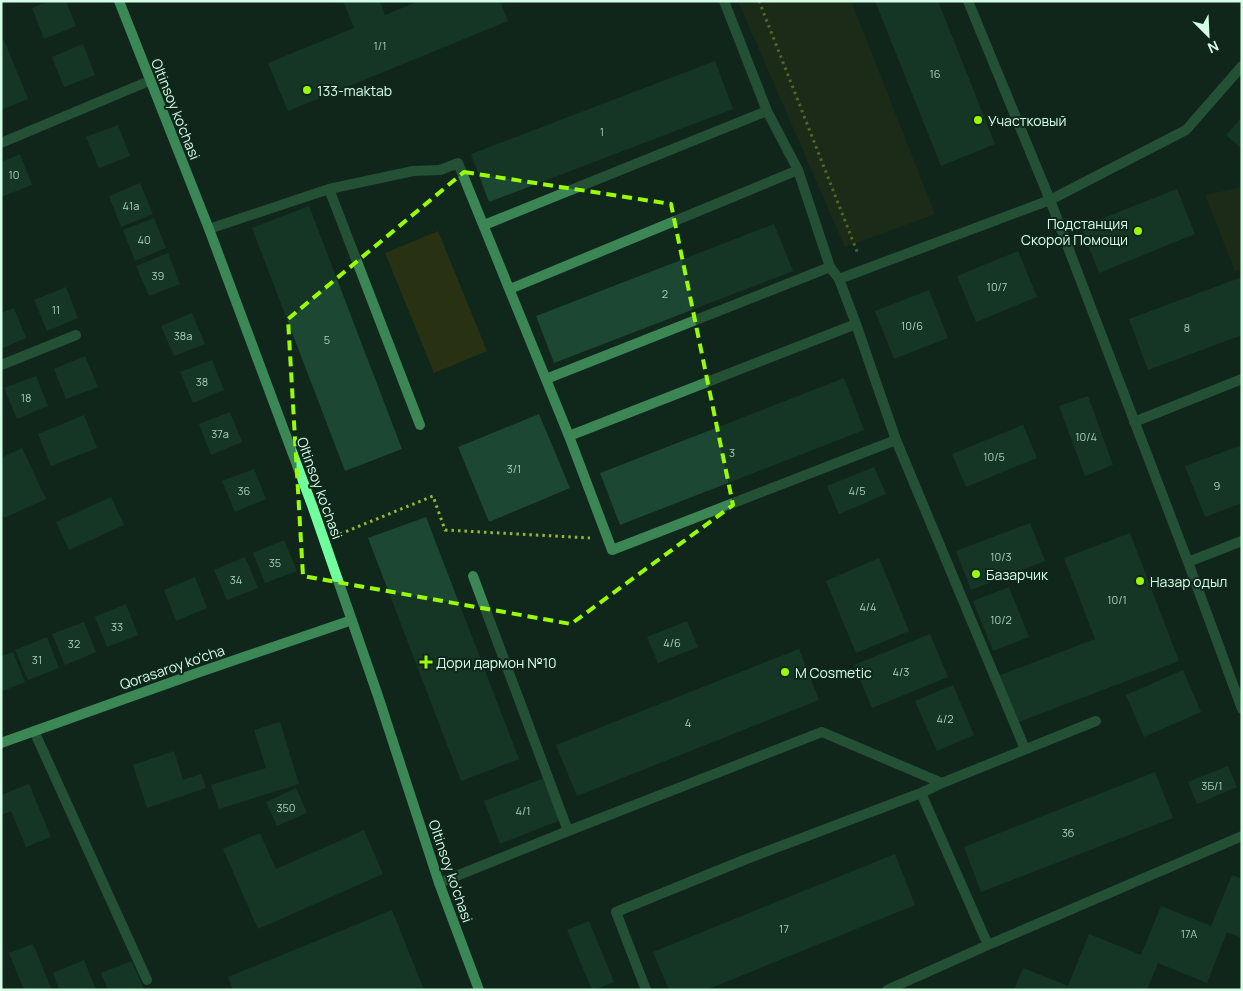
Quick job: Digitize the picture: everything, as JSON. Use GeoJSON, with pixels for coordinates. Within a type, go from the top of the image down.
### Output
{"type":"FeatureCollection","features":[{"type":"Feature","properties":{"kind":"street","name":"Oltinsoy ko'chasi"},"geometry":{"type":"LineString","coordinates":[[120,1],[149,81],[208,229],[324,540],[439,883],[479,990]]}},
{"type":"Feature","properties":{"kind":"street"},"geometry":{"type":"LineString","coordinates":[[724,1],[767,111],[798,170],[830,267],[839,279],[896,440],[1025,749]]}},
{"type":"Feature","properties":{"kind":"street"},"geometry":{"type":"LineString","coordinates":[[971,2],[1050,200],[1188,562],[1241,707]]}},
{"type":"Feature","properties":{"kind":"street"},"geometry":{"type":"LineString","coordinates":[[839,279],[1050,200],[1186,130],[1242,66]]}},
{"type":"Feature","properties":{"kind":"street"},"geometry":{"type":"LineString","coordinates":[[1,143],[149,81]]}},
{"type":"Feature","properties":{"kind":"street"},"geometry":{"type":"LineString","coordinates":[[484,225],[767,111]]}},
{"type":"Feature","properties":{"kind":"street"},"geometry":{"type":"LineString","coordinates":[[208,229],[329,189],[413,171],[440,170],[458,162],[546,379],[612,550],[896,440]]}},
{"type":"Feature","properties":{"kind":"street"},"geometry":{"type":"LineString","coordinates":[[510,289],[798,170]]}},
{"type":"Feature","properties":{"kind":"street"},"geometry":{"type":"LineString","coordinates":[[329,189],[420,425]]}},
{"type":"Feature","properties":{"kind":"street"},"geometry":{"type":"LineString","coordinates":[[546,379],[830,267]]}},
{"type":"Feature","properties":{"kind":"street"},"geometry":{"type":"LineString","coordinates":[[568,436],[856,324]]}},
{"type":"Feature","properties":{"kind":"street"},"geometry":{"type":"LineString","coordinates":[[1,365],[76,335]]}},
{"type":"Feature","properties":{"kind":"street"},"geometry":{"type":"LineString","coordinates":[[1134,422],[1242,379]]}},
{"type":"Feature","properties":{"kind":"street"},"geometry":{"type":"LineString","coordinates":[[1188,562],[1242,542]]}},
{"type":"Feature","properties":{"kind":"street"},"geometry":{"type":"LineString","coordinates":[[473,576],[568,831]]}},
{"type":"Feature","properties":{"kind":"street","name":"Qorasaroy ko'cha"},"geometry":{"type":"LineString","coordinates":[[1,743],[352,620]]}},
{"type":"Feature","properties":{"kind":"street"},"geometry":{"type":"LineString","coordinates":[[646,990],[616,912],[744,860],[921,793],[1096,721]]}},
{"type":"Feature","properties":{"kind":"street"},"geometry":{"type":"LineString","coordinates":[[34,731],[147,980]]}},
{"type":"Feature","properties":{"kind":"street"},"geometry":{"type":"LineString","coordinates":[[439,883],[822,732],[942,783]]}},
{"type":"Feature","properties":{"kind":"street"},"geometry":{"type":"LineString","coordinates":[[921,793],[988,944]]}},
{"type":"Feature","properties":{"kind":"street"},"geometry":{"type":"LineString","coordinates":[[887,990],[988,944],[1242,836]]}},
{"type":"Feature","properties":{"kind":"path"},"geometry":{"type":"LineString","coordinates":[[759,1],[864,270]]}},
{"type":"Feature","properties":{"kind":"path"},"geometry":{"type":"LineString","coordinates":[[324,540],[433,496],[445,530],[608,540]]}},
{"type":"Feature","properties":{"kind":"highlighted area"},"geometry":{"type":"Polygon","coordinates":[[[464,172],[671,204],[733,505],[571,624],[303,576],[288,319],[464,172]]]}},
{"type":"Feature","properties":{"kind":"green space"},"geometry":{"type":"Polygon","coordinates":[[[738,1],[851,1],[935,214],[845,247],[738,1]]]}},
{"type":"Feature","properties":{"kind":"green space"},"geometry":{"type":"Polygon","coordinates":[[[1242,187],[1242,269],[1235,271],[1205,195],[1242,187]]]}},
{"type":"Feature","properties":{"kind":"green space"},"geometry":{"type":"Polygon","coordinates":[[[438,231],[487,351],[434,373],[385,253],[438,231]]]}},
{"type":"Feature","properties":{"kind":"building"},"geometry":{"type":"Polygon","coordinates":[[[50,1],[66,1],[76,26],[44,39],[32,8],[50,1]]]}},
{"type":"Feature","properties":{"kind":"building"},"geometry":{"type":"Polygon","coordinates":[[[343,1],[380,1],[385,15],[419,1],[500,1],[508,21],[288,111],[268,63],[354,28],[343,1]]]}},
{"type":"Feature","properties":{"kind":"building"},"geometry":{"type":"Polygon","coordinates":[[[875,1],[938,1],[995,144],[941,166],[875,1]]]}},
{"type":"Feature","properties":{"kind":"building"},"geometry":{"type":"Polygon","coordinates":[[[4,40],[28,99],[1,110],[1,41],[4,40]]]}},
{"type":"Feature","properties":{"kind":"building"},"geometry":{"type":"Polygon","coordinates":[[[83,44],[95,75],[64,87],[52,57],[83,44]]]}},
{"type":"Feature","properties":{"kind":"building"},"geometry":{"type":"Polygon","coordinates":[[[715,61],[733,109],[489,202],[471,154],[715,61]]]}},
{"type":"Feature","properties":{"kind":"building"},"geometry":{"type":"Polygon","coordinates":[[[1242,117],[1242,149],[1226,135],[1242,117]]]}},
{"type":"Feature","properties":{"kind":"building"},"geometry":{"type":"Polygon","coordinates":[[[118,125],[130,156],[99,168],[86,137],[118,125]]]}},
{"type":"Feature","properties":{"kind":"building"},"geometry":{"type":"Polygon","coordinates":[[[20,154],[32,185],[1,197],[1,162],[20,154]]]}},
{"type":"Feature","properties":{"kind":"building"},"geometry":{"type":"Polygon","coordinates":[[[140,183],[153,214],[121,227],[109,196],[140,183]]]}},
{"type":"Feature","properties":{"kind":"building","name":"Подстанция Скорой Помощи"},"geometry":{"type":"Polygon","coordinates":[[[1177,189],[1195,234],[1099,273],[1081,227],[1177,189]]]}},
{"type":"Feature","properties":{"kind":"building"},"geometry":{"type":"Polygon","coordinates":[[[309,206],[402,449],[345,471],[252,228],[309,206]]]}},
{"type":"Feature","properties":{"kind":"building"},"geometry":{"type":"Polygon","coordinates":[[[154,218],[166,248],[135,261],[123,230],[154,218]]]}},
{"type":"Feature","properties":{"kind":"building"},"geometry":{"type":"Polygon","coordinates":[[[774,224],[793,271],[554,363],[536,316],[774,224]]]}},
{"type":"Feature","properties":{"kind":"building"},"geometry":{"type":"Polygon","coordinates":[[[1018,251],[1037,297],[976,322],[957,276],[1018,251]]]}},
{"type":"Feature","properties":{"kind":"building"},"geometry":{"type":"Polygon","coordinates":[[[168,253],[180,284],[149,296],[136,266],[168,253]]]}},
{"type":"Feature","properties":{"kind":"building"},"geometry":{"type":"Polygon","coordinates":[[[1242,277],[1242,335],[1148,370],[1129,319],[1242,277]]]}},
{"type":"Feature","properties":{"kind":"building"},"geometry":{"type":"Polygon","coordinates":[[[66,287],[78,318],[47,331],[34,300],[66,287]]]}},
{"type":"Feature","properties":{"kind":"building"},"geometry":{"type":"Polygon","coordinates":[[[929,290],[948,338],[894,359],[875,311],[929,290]]]}},
{"type":"Feature","properties":{"kind":"building"},"geometry":{"type":"Polygon","coordinates":[[[14,308],[26,338],[1,349],[1,313],[14,308]]]}},
{"type":"Feature","properties":{"kind":"building"},"geometry":{"type":"Polygon","coordinates":[[[192,313],[205,344],[174,356],[161,326],[192,313]]]}},
{"type":"Feature","properties":{"kind":"building"},"geometry":{"type":"Polygon","coordinates":[[[85,356],[98,387],[66,399],[54,369],[85,356]]]}},
{"type":"Feature","properties":{"kind":"building"},"geometry":{"type":"Polygon","coordinates":[[[212,360],[224,390],[193,403],[180,372],[212,360]]]}},
{"type":"Feature","properties":{"kind":"building"},"geometry":{"type":"Polygon","coordinates":[[[36,376],[48,406],[17,419],[4,388],[36,376]]]}},
{"type":"Feature","properties":{"kind":"building"},"geometry":{"type":"Polygon","coordinates":[[[844,378],[864,430],[620,525],[600,473],[844,378]]]}},
{"type":"Feature","properties":{"kind":"building"},"geometry":{"type":"Polygon","coordinates":[[[1088,396],[1113,465],[1085,476],[1059,406],[1088,396]]]}},
{"type":"Feature","properties":{"kind":"building"},"geometry":{"type":"Polygon","coordinates":[[[230,412],[242,442],[211,455],[199,424],[230,412]]]}},
{"type":"Feature","properties":{"kind":"building"},"geometry":{"type":"Polygon","coordinates":[[[539,414],[570,488],[489,522],[458,447],[539,414]]]}},
{"type":"Feature","properties":{"kind":"building"},"geometry":{"type":"Polygon","coordinates":[[[84,415],[97,448],[51,466],[38,434],[84,415]]]}},
{"type":"Feature","properties":{"kind":"building"},"geometry":{"type":"Polygon","coordinates":[[[1023,425],[1037,458],[966,487],[952,454],[1023,425]]]}},
{"type":"Feature","properties":{"kind":"building"},"geometry":{"type":"Polygon","coordinates":[[[1242,445],[1242,503],[1205,517],[1185,466],[1242,445]]]}},
{"type":"Feature","properties":{"kind":"building"},"geometry":{"type":"Polygon","coordinates":[[[22,448],[46,499],[4,518],[1,512],[1,458],[22,448]]]}},
{"type":"Feature","properties":{"kind":"building"},"geometry":{"type":"Polygon","coordinates":[[[874,467],[886,494],[839,514],[827,486],[874,467]]]}},
{"type":"Feature","properties":{"kind":"building"},"geometry":{"type":"Polygon","coordinates":[[[254,469],[266,499],[235,512],[222,481],[254,469]]]}},
{"type":"Feature","properties":{"kind":"building"},"geometry":{"type":"Polygon","coordinates":[[[111,497],[124,525],[69,550],[56,522],[111,497]]]}},
{"type":"Feature","properties":{"kind":"building"},"geometry":{"type":"Polygon","coordinates":[[[426,517],[519,759],[461,781],[368,538],[426,517]]]}},
{"type":"Feature","properties":{"kind":"building"},"geometry":{"type":"Polygon","coordinates":[[[1030,523],[1045,561],[971,590],[956,551],[1030,523]]]}},
{"type":"Feature","properties":{"kind":"building"},"geometry":{"type":"Polygon","coordinates":[[[1130,533],[1179,661],[1016,723],[998,676],[1095,639],[1064,558],[1130,533]]]}},
{"type":"Feature","properties":{"kind":"building"},"geometry":{"type":"Polygon","coordinates":[[[284,540],[297,571],[265,583],[253,553],[284,540]]]}},
{"type":"Feature","properties":{"kind":"building"},"geometry":{"type":"Polygon","coordinates":[[[245,557],[258,588],[227,600],[214,570],[245,557]]]}},
{"type":"Feature","properties":{"kind":"building"},"geometry":{"type":"Polygon","coordinates":[[[879,558],[909,631],[856,653],[826,581],[879,558]]]}},
{"type":"Feature","properties":{"kind":"building"},"geometry":{"type":"Polygon","coordinates":[[[195,577],[207,608],[176,621],[164,590],[195,577]]]}},
{"type":"Feature","properties":{"kind":"building"},"geometry":{"type":"Polygon","coordinates":[[[1009,587],[1029,637],[993,651],[973,601],[1009,587]]]}},
{"type":"Feature","properties":{"kind":"building"},"geometry":{"type":"Polygon","coordinates":[[[126,604],[138,635],[107,647],[95,617],[126,604]]]}},
{"type":"Feature","properties":{"kind":"building"},"geometry":{"type":"Polygon","coordinates":[[[687,621],[698,647],[658,663],[647,637],[687,621]]]}},
{"type":"Feature","properties":{"kind":"building"},"geometry":{"type":"Polygon","coordinates":[[[84,622],[96,652],[65,665],[52,634],[84,622]]]}},
{"type":"Feature","properties":{"kind":"building"},"geometry":{"type":"Polygon","coordinates":[[[930,634],[948,677],[872,708],[854,665],[930,634]]]}},
{"type":"Feature","properties":{"kind":"building"},"geometry":{"type":"Polygon","coordinates":[[[47,637],[59,668],[28,680],[15,650],[47,637]]]}},
{"type":"Feature","properties":{"kind":"building"},"geometry":{"type":"Polygon","coordinates":[[[799,649],[819,700],[577,796],[556,745],[799,649]]]}},
{"type":"Feature","properties":{"kind":"building"},"geometry":{"type":"Polygon","coordinates":[[[13,652],[25,682],[1,692],[1,656],[13,652]]]}},
{"type":"Feature","properties":{"kind":"building"},"geometry":{"type":"Polygon","coordinates":[[[1183,670],[1201,712],[1144,737],[1126,695],[1183,670]]]}},
{"type":"Feature","properties":{"kind":"building"},"geometry":{"type":"Polygon","coordinates":[[[953,685],[974,735],[937,751],[915,701],[953,685]]]}},
{"type":"Feature","properties":{"kind":"building"},"geometry":{"type":"Polygon","coordinates":[[[280,722],[299,784],[219,809],[211,785],[266,768],[254,730],[280,722]]]}},
{"type":"Feature","properties":{"kind":"building"},"geometry":{"type":"Polygon","coordinates":[[[174,751],[183,780],[201,774],[206,788],[147,808],[133,765],[174,751]]]}},
{"type":"Feature","properties":{"kind":"building"},"geometry":{"type":"Polygon","coordinates":[[[1228,766],[1237,787],[1197,804],[1188,782],[1228,766]]]}},
{"type":"Feature","properties":{"kind":"building"},"geometry":{"type":"Polygon","coordinates":[[[1155,772],[1173,818],[981,892],[964,847],[1155,772]]]}},
{"type":"Feature","properties":{"kind":"building"},"geometry":{"type":"Polygon","coordinates":[[[547,777],[563,819],[500,844],[484,801],[547,777]]]}},
{"type":"Feature","properties":{"kind":"building"},"geometry":{"type":"Polygon","coordinates":[[[29,784],[51,837],[26,847],[11,811],[1,815],[1,795],[29,784]]]}},
{"type":"Feature","properties":{"kind":"building"},"geometry":{"type":"Polygon","coordinates":[[[296,788],[307,813],[277,826],[266,802],[296,788]]]}},
{"type":"Feature","properties":{"kind":"building"},"geometry":{"type":"Polygon","coordinates":[[[364,830],[383,874],[258,929],[223,849],[260,833],[276,869],[364,830]]]}},
{"type":"Feature","properties":{"kind":"building"},"geometry":{"type":"Polygon","coordinates":[[[895,854],[915,905],[706,990],[669,990],[653,952],[895,854]]]}},
{"type":"Feature","properties":{"kind":"building"},"geometry":{"type":"Polygon","coordinates":[[[1232,875],[1242,879],[1242,938],[1227,932],[1207,983],[1158,963],[1147,990],[1014,990],[1023,968],[1068,986],[1089,934],[1141,955],[1161,906],[1211,926],[1232,875]]]}},
{"type":"Feature","properties":{"kind":"building"},"geometry":{"type":"Polygon","coordinates":[[[392,910],[424,990],[233,990],[228,977],[392,910]]]}},
{"type":"Feature","properties":{"kind":"building"},"geometry":{"type":"Polygon","coordinates":[[[589,921],[614,982],[594,990],[592,990],[567,930],[589,921]]]}},
{"type":"Feature","properties":{"kind":"building"},"geometry":{"type":"Polygon","coordinates":[[[33,944],[52,990],[24,990],[9,953],[33,944]]]}},
{"type":"Feature","properties":{"kind":"building"},"geometry":{"type":"Polygon","coordinates":[[[84,960],[96,990],[59,990],[53,973],[84,960]]]}},
{"type":"Feature","properties":{"kind":"building"},"geometry":{"type":"Polygon","coordinates":[[[132,961],[144,990],[108,990],[101,973],[132,961]]]}},
{"type":"Feature","properties":{"kind":"place","name":"133-maktab"},"geometry":{"type":"Point","coordinates":[307,90]}},
{"type":"Feature","properties":{"kind":"place","name":"Участковый"},"geometry":{"type":"Point","coordinates":[978,120]}},
{"type":"Feature","properties":{"kind":"place","name":"Подстанция Скорой Помощи"},"geometry":{"type":"Point","coordinates":[1138,231]}},
{"type":"Feature","properties":{"kind":"place","name":"Базарчик"},"geometry":{"type":"Point","coordinates":[976,574]}},
{"type":"Feature","properties":{"kind":"place","name":"Назар одыл"},"geometry":{"type":"Point","coordinates":[1140,581]}},
{"type":"Feature","properties":{"kind":"place","name":"Дори дармон №10"},"geometry":{"type":"Point","coordinates":[426,662]}},
{"type":"Feature","properties":{"kind":"place","name":"M Cosmetic"},"geometry":{"type":"Point","coordinates":[785,672]}}]}
